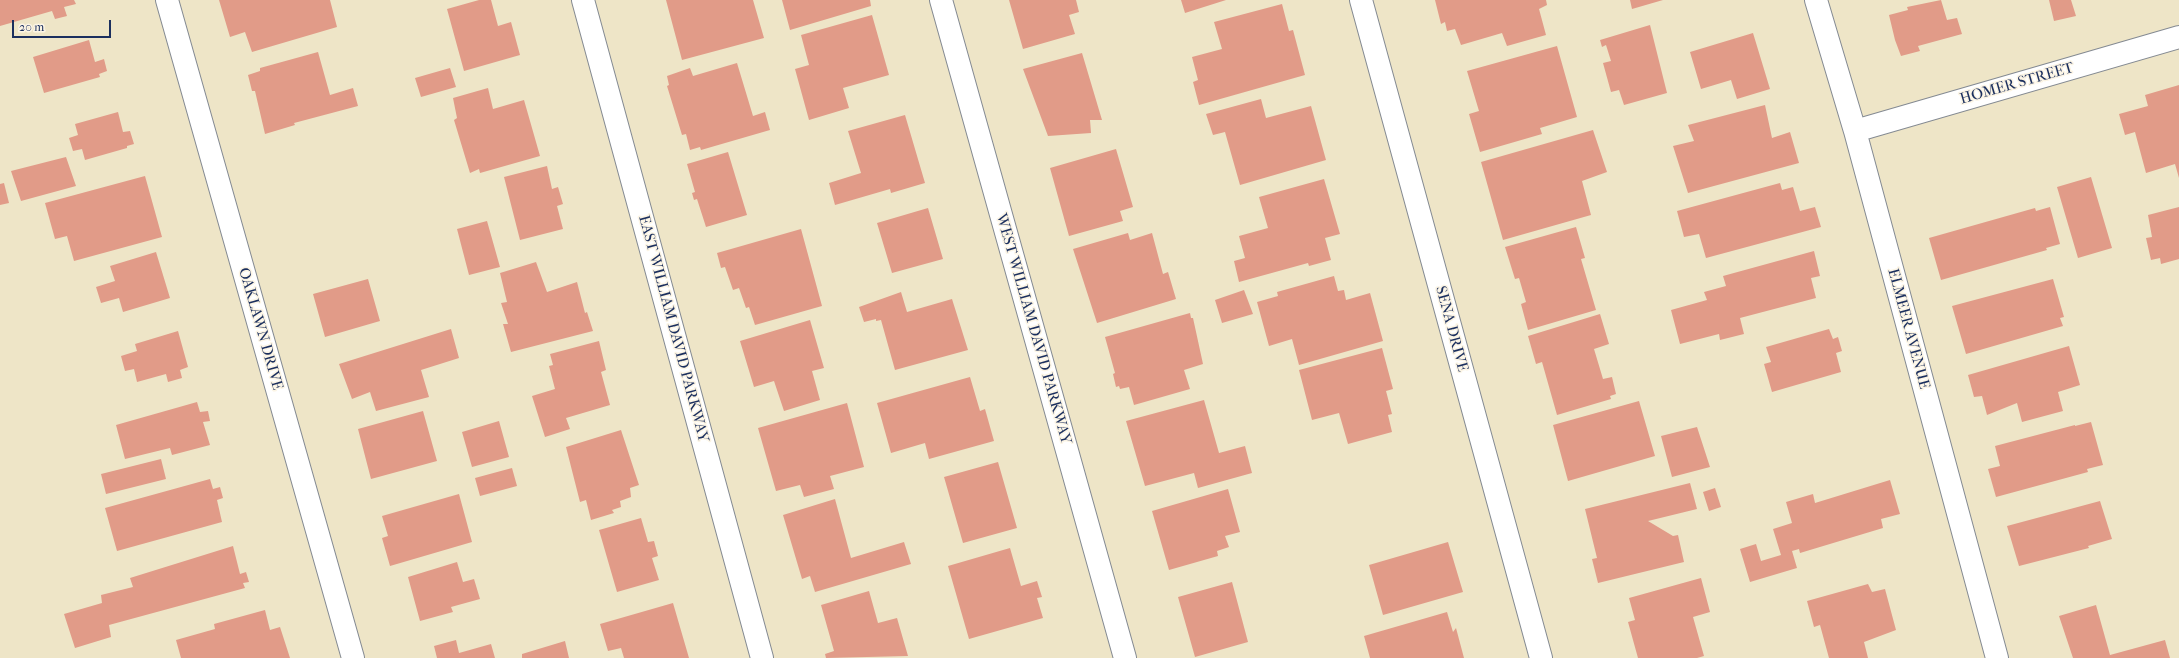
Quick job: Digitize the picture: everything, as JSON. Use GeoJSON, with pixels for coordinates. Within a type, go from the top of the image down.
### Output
{"type":"FeatureCollection","features":[{"type":"Feature","properties":{"kind":"street","name":"OAKLAWN DRIVE"},"geometry":{"type":"LineString","coordinates":[[167,0],[353,658]]}},
{"type":"Feature","properties":{"kind":"street","name":"EAST WILLIAM DAVID PARKWAY"},"geometry":{"type":"LineString","coordinates":[[583,0],[762,658]]}},
{"type":"Feature","properties":{"kind":"street","name":"WEST WILLIAM DAVID PARKWAY"},"geometry":{"type":"LineString","coordinates":[[941,0],[1125,658]]}},
{"type":"Feature","properties":{"kind":"street","name":"SENA DRIVE"},"geometry":{"type":"LineString","coordinates":[[1361,0],[1541,658]]}},
{"type":"Feature","properties":{"kind":"street","name":"ELMEER AVENUE"},"geometry":{"type":"LineString","coordinates":[[1816,0],[1855,131],[1998,658]]}},
{"type":"Feature","properties":{"kind":"street","name":"HOMER STREET"},"geometry":{"type":"LineString","coordinates":[[1855,131],[2179,37]]}},
{"type":"Feature","properties":{"kind":"building"},"geometry":{"type":"Polygon","coordinates":[[[0,0],[74,0],[76,4],[64,7],[67,16],[55,19],[52,11],[0,26],[0,0]]]}},
{"type":"Feature","properties":{"kind":"building"},"geometry":{"type":"Polygon","coordinates":[[[219,0],[330,0],[337,27],[252,52],[245,32],[230,37],[219,0]]]}},
{"type":"Feature","properties":{"kind":"building"},"geometry":{"type":"Polygon","coordinates":[[[479,0],[491,0],[498,26],[511,22],[520,55],[464,71],[447,9],[479,0]]]}},
{"type":"Feature","properties":{"kind":"building"},"geometry":{"type":"Polygon","coordinates":[[[666,0],[753,0],[764,38],[682,60],[666,0]]]}},
{"type":"Feature","properties":{"kind":"building"},"geometry":{"type":"Polygon","coordinates":[[[782,0],[870,0],[871,6],[790,30],[782,0]]]}},
{"type":"Feature","properties":{"kind":"building"},"geometry":{"type":"Polygon","coordinates":[[[1009,0],[1076,0],[1079,12],[1069,15],[1075,34],[1023,49],[1009,0]]]}},
{"type":"Feature","properties":{"kind":"building"},"geometry":{"type":"Polygon","coordinates":[[[1181,0],[1226,0],[1185,13],[1181,0]]]}},
{"type":"Feature","properties":{"kind":"building"},"geometry":{"type":"Polygon","coordinates":[[[1435,0],[1546,0],[1547,5],[1539,9],[1546,35],[1507,46],[1502,33],[1461,45],[1455,29],[1447,31],[1445,22],[1441,24],[1435,0]]]}},
{"type":"Feature","properties":{"kind":"building"},"geometry":{"type":"Polygon","coordinates":[[[1630,0],[1663,0],[1632,9],[1630,0]]]}},
{"type":"Feature","properties":{"kind":"building"},"geometry":{"type":"Polygon","coordinates":[[[1941,0],[1947,20],[1957,18],[1962,34],[1918,46],[1920,51],[1901,56],[1895,40],[1889,15],[1908,10],[1907,7],[1941,0]]]}},
{"type":"Feature","properties":{"kind":"building"},"geometry":{"type":"Polygon","coordinates":[[[2049,0],[2071,0],[2076,16],[2054,21],[2049,0]]]}},
{"type":"Feature","properties":{"kind":"building"},"geometry":{"type":"Polygon","coordinates":[[[1282,4],[1289,31],[1293,30],[1305,75],[1199,105],[1193,82],[1198,80],[1192,57],[1222,49],[1214,22],[1282,4]]]}},
{"type":"Feature","properties":{"kind":"building"},"geometry":{"type":"Polygon","coordinates":[[[872,15],[889,75],[843,88],[849,108],[809,120],[795,69],[809,65],[801,35],[872,15]]]}},
{"type":"Feature","properties":{"kind":"building"},"geometry":{"type":"Polygon","coordinates":[[[1650,25],[1667,93],[1624,105],[1619,90],[1611,92],[1603,63],[1611,61],[1606,45],[1602,47],[1600,40],[1650,25]]]}},
{"type":"Feature","properties":{"kind":"building"},"geometry":{"type":"Polygon","coordinates":[[[1753,33],[1770,89],[1737,99],[1731,80],[1701,89],[1690,52],[1753,33]]]}},
{"type":"Feature","properties":{"kind":"building"},"geometry":{"type":"Polygon","coordinates":[[[89,40],[95,62],[104,59],[107,71],[99,74],[100,77],[44,93],[33,57],[89,40]]]}},
{"type":"Feature","properties":{"kind":"building"},"geometry":{"type":"Polygon","coordinates":[[[1557,46],[1577,117],[1540,128],[1542,134],[1480,152],[1469,114],[1479,111],[1467,71],[1557,46]]]}},
{"type":"Feature","properties":{"kind":"building"},"geometry":{"type":"Polygon","coordinates":[[[318,52],[330,95],[353,88],[358,106],[294,123],[295,125],[265,134],[255,91],[252,91],[248,75],[260,71],[260,68],[318,52]]]}},
{"type":"Feature","properties":{"kind":"building"},"geometry":{"type":"Polygon","coordinates":[[[1082,53],[1102,120],[1090,120],[1091,133],[1048,136],[1023,69],[1082,53]]]}},
{"type":"Feature","properties":{"kind":"building"},"geometry":{"type":"Polygon","coordinates":[[[737,63],[753,116],[765,112],[770,130],[701,150],[700,147],[690,150],[686,134],[682,135],[667,86],[669,85],[667,76],[690,68],[693,76],[737,63]]]}},
{"type":"Feature","properties":{"kind":"building"},"geometry":{"type":"Polygon","coordinates":[[[450,68],[456,87],[421,97],[415,78],[450,68]]]}},
{"type":"Feature","properties":{"kind":"building"},"geometry":{"type":"Polygon","coordinates":[[[2179,85],[2179,178],[2175,164],[2146,173],[2135,132],[2125,135],[2119,114],[2148,106],[2145,95],[2179,85]]]}},
{"type":"Feature","properties":{"kind":"building"},"geometry":{"type":"Polygon","coordinates":[[[488,88],[493,109],[524,100],[540,156],[480,173],[479,169],[470,173],[454,120],[457,118],[453,98],[488,88]]]}},
{"type":"Feature","properties":{"kind":"building"},"geometry":{"type":"Polygon","coordinates":[[[1261,99],[1266,118],[1311,106],[1326,160],[1240,185],[1225,132],[1213,135],[1206,114],[1261,99]]]}},
{"type":"Feature","properties":{"kind":"building"},"geometry":{"type":"Polygon","coordinates":[[[1765,105],[1772,138],[1790,132],[1799,163],[1688,193],[1673,146],[1694,141],[1688,125],[1765,105]]]}},
{"type":"Feature","properties":{"kind":"building"},"geometry":{"type":"Polygon","coordinates":[[[118,112],[123,132],[130,131],[134,144],[127,146],[127,148],[85,160],[82,149],[73,151],[69,138],[78,135],[75,124],[118,112]]]}},
{"type":"Feature","properties":{"kind":"building"},"geometry":{"type":"Polygon","coordinates":[[[905,115],[925,183],[891,193],[890,189],[835,205],[829,183],[861,173],[848,131],[905,115]]]}},
{"type":"Feature","properties":{"kind":"building"},"geometry":{"type":"Polygon","coordinates":[[[1593,130],[1607,172],[1582,181],[1591,215],[1503,240],[1481,162],[1593,130]]]}},
{"type":"Feature","properties":{"kind":"building"},"geometry":{"type":"Polygon","coordinates":[[[1116,149],[1133,207],[1120,211],[1123,221],[1069,236],[1050,168],[1116,149]]]}},
{"type":"Feature","properties":{"kind":"building"},"geometry":{"type":"Polygon","coordinates":[[[728,152],[747,215],[706,227],[697,199],[694,200],[692,193],[695,192],[687,164],[728,152]]]}},
{"type":"Feature","properties":{"kind":"building"},"geometry":{"type":"Polygon","coordinates":[[[66,157],[76,186],[21,201],[11,171],[66,157]]]}},
{"type":"Feature","properties":{"kind":"building"},"geometry":{"type":"Polygon","coordinates":[[[547,166],[552,189],[558,187],[563,204],[557,206],[563,229],[520,240],[504,177],[547,166]]]}},
{"type":"Feature","properties":{"kind":"building"},"geometry":{"type":"Polygon","coordinates":[[[145,176],[162,237],[74,261],[67,236],[55,239],[45,203],[145,176]]]}},
{"type":"Feature","properties":{"kind":"building"},"geometry":{"type":"Polygon","coordinates":[[[2091,177],[2112,248],[2078,258],[2057,187],[2091,177]]]}},
{"type":"Feature","properties":{"kind":"building"},"geometry":{"type":"Polygon","coordinates":[[[1324,179],[1340,234],[1325,238],[1331,260],[1309,266],[1308,263],[1239,282],[1234,261],[1245,258],[1239,236],[1268,228],[1259,197],[1324,179]]]}},
{"type":"Feature","properties":{"kind":"building"},"geometry":{"type":"Polygon","coordinates":[[[4,183],[9,203],[0,205],[0,184],[4,183]]]}},
{"type":"Feature","properties":{"kind":"building"},"geometry":{"type":"Polygon","coordinates":[[[1780,183],[1782,190],[1793,187],[1800,211],[1815,207],[1821,227],[1706,258],[1699,234],[1684,237],[1677,211],[1780,183]]]}},
{"type":"Feature","properties":{"kind":"building"},"geometry":{"type":"Polygon","coordinates":[[[2050,207],[2060,244],[2046,248],[2047,250],[1941,280],[1929,238],[2035,208],[2036,211],[2050,207]]]}},
{"type":"Feature","properties":{"kind":"building"},"geometry":{"type":"Polygon","coordinates":[[[2179,207],[2179,259],[2161,264],[2160,258],[2151,260],[2146,238],[2152,237],[2148,215],[2179,207]]]}},
{"type":"Feature","properties":{"kind":"building"},"geometry":{"type":"Polygon","coordinates":[[[928,208],[943,259],[892,273],[877,223],[928,208]]]}},
{"type":"Feature","properties":{"kind":"building"},"geometry":{"type":"Polygon","coordinates":[[[487,221],[500,267],[469,275],[457,229],[487,221]]]}},
{"type":"Feature","properties":{"kind":"building"},"geometry":{"type":"Polygon","coordinates":[[[1576,227],[1585,258],[1581,259],[1596,310],[1528,330],[1521,304],[1526,302],[1519,278],[1515,279],[1505,247],[1576,227]]]}},
{"type":"Feature","properties":{"kind":"building"},"geometry":{"type":"Polygon","coordinates":[[[801,229],[822,306],[755,325],[749,307],[746,308],[739,288],[733,290],[725,267],[721,268],[717,253],[801,229]]]}},
{"type":"Feature","properties":{"kind":"building"},"geometry":{"type":"Polygon","coordinates":[[[1128,233],[1130,240],[1152,233],[1163,274],[1168,272],[1176,299],[1097,323],[1073,249],[1128,233]]]}},
{"type":"Feature","properties":{"kind":"building"},"geometry":{"type":"Polygon","coordinates":[[[1814,251],[1820,276],[1811,278],[1816,298],[1740,318],[1744,334],[1720,340],[1719,334],[1680,344],[1671,310],[1707,300],[1704,292],[1726,286],[1723,276],[1814,251]]]}},
{"type":"Feature","properties":{"kind":"building"},"geometry":{"type":"Polygon","coordinates":[[[156,252],[170,298],[123,312],[119,298],[101,303],[96,287],[115,281],[110,266],[156,252]]]}},
{"type":"Feature","properties":{"kind":"building"},"geometry":{"type":"Polygon","coordinates":[[[536,262],[547,292],[577,282],[585,313],[587,312],[593,331],[511,352],[503,324],[508,324],[501,303],[507,302],[500,273],[536,262]]]}},
{"type":"Feature","properties":{"kind":"building"},"geometry":{"type":"Polygon","coordinates":[[[1334,276],[1338,291],[1344,290],[1346,300],[1370,293],[1383,341],[1299,365],[1292,339],[1269,346],[1257,302],[1278,296],[1277,292],[1334,276]]]}},
{"type":"Feature","properties":{"kind":"building"},"geometry":{"type":"Polygon","coordinates":[[[368,279],[380,321],[325,337],[313,294],[368,279]]]}},
{"type":"Feature","properties":{"kind":"building"},"geometry":{"type":"Polygon","coordinates":[[[2053,279],[2064,317],[2060,318],[2063,326],[1966,354],[1952,306],[2053,279]]]}},
{"type":"Feature","properties":{"kind":"building"},"geometry":{"type":"Polygon","coordinates":[[[1244,290],[1253,314],[1222,323],[1215,300],[1244,290]]]}},
{"type":"Feature","properties":{"kind":"building"},"geometry":{"type":"Polygon","coordinates":[[[901,292],[907,312],[952,299],[968,350],[895,370],[881,320],[876,321],[876,319],[864,322],[859,307],[901,292]]]}},
{"type":"Feature","properties":{"kind":"building"},"geometry":{"type":"Polygon","coordinates":[[[1190,313],[1191,318],[1193,318],[1203,364],[1184,370],[1190,389],[1134,405],[1129,387],[1120,389],[1119,386],[1116,387],[1113,374],[1115,373],[1105,337],[1190,313]]]}},
{"type":"Feature","properties":{"kind":"building"},"geometry":{"type":"Polygon","coordinates":[[[1600,314],[1609,344],[1594,349],[1603,379],[1612,377],[1616,394],[1610,396],[1611,399],[1557,415],[1542,362],[1536,364],[1528,336],[1600,314]]]}},
{"type":"Feature","properties":{"kind":"building"},"geometry":{"type":"Polygon","coordinates":[[[810,320],[824,368],[812,371],[820,400],[784,411],[774,381],[754,387],[740,341],[810,320]]]}},
{"type":"Feature","properties":{"kind":"building"},"geometry":{"type":"Polygon","coordinates":[[[451,329],[459,358],[421,370],[429,397],[376,411],[370,392],[352,399],[339,364],[451,329]]]}},
{"type":"Feature","properties":{"kind":"building"},"geometry":{"type":"Polygon","coordinates":[[[1829,329],[1833,339],[1838,337],[1842,351],[1836,353],[1841,372],[1772,392],[1764,364],[1771,362],[1766,347],[1829,329]]]}},
{"type":"Feature","properties":{"kind":"building"},"geometry":{"type":"Polygon","coordinates":[[[178,331],[188,367],[180,370],[182,378],[168,382],[166,374],[137,382],[134,369],[125,371],[121,356],[137,351],[135,344],[178,331]]]}},
{"type":"Feature","properties":{"kind":"building"},"geometry":{"type":"Polygon","coordinates":[[[599,341],[606,370],[601,372],[610,405],[566,418],[570,429],[545,437],[532,396],[555,389],[549,366],[553,365],[550,354],[599,341]]]}},
{"type":"Feature","properties":{"kind":"building"},"geometry":{"type":"Polygon","coordinates":[[[2069,346],[2080,385],[2058,392],[2063,411],[2022,422],[2017,403],[1987,415],[1982,396],[1974,397],[1968,375],[2069,346]]]}},
{"type":"Feature","properties":{"kind":"building"},"geometry":{"type":"Polygon","coordinates":[[[1382,348],[1393,389],[1386,391],[1392,414],[1388,415],[1392,432],[1348,444],[1339,413],[1312,420],[1299,370],[1382,348]]]}},
{"type":"Feature","properties":{"kind":"building"},"geometry":{"type":"Polygon","coordinates":[[[970,377],[980,411],[985,409],[994,441],[929,459],[925,443],[891,453],[877,403],[970,377]]]}},
{"type":"Feature","properties":{"kind":"building"},"geometry":{"type":"Polygon","coordinates":[[[1204,400],[1219,453],[1245,446],[1252,473],[1198,488],[1194,473],[1145,486],[1126,421],[1204,400]]]}},
{"type":"Feature","properties":{"kind":"building"},"geometry":{"type":"Polygon","coordinates":[[[1639,401],[1655,456],[1568,481],[1553,425],[1639,401]]]}},
{"type":"Feature","properties":{"kind":"building"},"geometry":{"type":"Polygon","coordinates":[[[197,402],[200,412],[208,411],[210,421],[203,422],[210,445],[172,455],[170,448],[125,459],[116,425],[197,402]]]}},
{"type":"Feature","properties":{"kind":"building"},"geometry":{"type":"Polygon","coordinates":[[[847,403],[864,467],[830,476],[834,489],[804,497],[800,485],[776,491],[758,428],[847,403]]]}},
{"type":"Feature","properties":{"kind":"building"},"geometry":{"type":"Polygon","coordinates":[[[423,411],[437,461],[371,479],[358,429],[423,411]]]}},
{"type":"Feature","properties":{"kind":"building"},"geometry":{"type":"Polygon","coordinates":[[[499,421],[509,457],[472,467],[462,432],[499,421]]]}},
{"type":"Feature","properties":{"kind":"building"},"geometry":{"type":"Polygon","coordinates":[[[2091,422],[2103,465],[2087,469],[2088,472],[1996,497],[1988,469],[2000,466],[1995,446],[2091,422]]]}},
{"type":"Feature","properties":{"kind":"building"},"geometry":{"type":"Polygon","coordinates":[[[1697,427],[1710,467],[1672,477],[1661,436],[1697,427]]]}},
{"type":"Feature","properties":{"kind":"building"},"geometry":{"type":"Polygon","coordinates":[[[621,430],[639,485],[630,488],[631,497],[620,501],[621,507],[612,510],[614,513],[591,520],[586,500],[580,502],[566,447],[621,430]]]}},
{"type":"Feature","properties":{"kind":"building"},"geometry":{"type":"Polygon","coordinates":[[[161,459],[166,479],[106,494],[101,474],[161,459]]]}},
{"type":"Feature","properties":{"kind":"building"},"geometry":{"type":"Polygon","coordinates":[[[998,462],[1017,528],[963,543],[944,477],[998,462]]]}},
{"type":"Feature","properties":{"kind":"building"},"geometry":{"type":"Polygon","coordinates":[[[512,468],[517,486],[480,496],[475,478],[512,468]]]}},
{"type":"Feature","properties":{"kind":"building"},"geometry":{"type":"Polygon","coordinates":[[[210,479],[213,489],[220,487],[223,498],[217,500],[222,522],[117,551],[105,508],[210,479]]]}},
{"type":"Feature","properties":{"kind":"building"},"geometry":{"type":"Polygon","coordinates":[[[1890,480],[1900,514],[1881,519],[1883,528],[1800,553],[1799,549],[1792,551],[1797,568],[1750,582],[1740,549],[1756,544],[1761,561],[1781,555],[1773,529],[1792,523],[1786,502],[1813,494],[1815,503],[1890,480]]]}},
{"type":"Feature","properties":{"kind":"building"},"geometry":{"type":"Polygon","coordinates":[[[1690,483],[1697,509],[1648,521],[1673,536],[1678,535],[1684,562],[1598,583],[1592,559],[1597,558],[1585,509],[1690,483]]]}},
{"type":"Feature","properties":{"kind":"building"},"geometry":{"type":"Polygon","coordinates":[[[1715,488],[1721,507],[1709,511],[1703,492],[1715,488]]]}},
{"type":"Feature","properties":{"kind":"building"},"geometry":{"type":"Polygon","coordinates":[[[1228,489],[1240,532],[1225,536],[1229,547],[1217,551],[1218,556],[1169,570],[1152,511],[1228,489]]]}},
{"type":"Feature","properties":{"kind":"building"},"geometry":{"type":"Polygon","coordinates":[[[459,494],[472,542],[390,566],[382,538],[388,536],[382,516],[459,494]]]}},
{"type":"Feature","properties":{"kind":"building"},"geometry":{"type":"Polygon","coordinates":[[[835,499],[851,558],[904,542],[911,564],[815,592],[810,576],[802,579],[783,515],[835,499]]]}},
{"type":"Feature","properties":{"kind":"building"},"geometry":{"type":"Polygon","coordinates":[[[2100,501],[2112,539],[2088,546],[2089,548],[2019,566],[2007,526],[2100,501]]]}},
{"type":"Feature","properties":{"kind":"building"},"geometry":{"type":"Polygon","coordinates":[[[641,518],[648,542],[654,541],[658,556],[652,558],[659,580],[617,592],[599,530],[641,518]]]}},
{"type":"Feature","properties":{"kind":"building"},"geometry":{"type":"Polygon","coordinates":[[[1448,542],[1463,592],[1383,615],[1369,565],[1448,542]]]}},
{"type":"Feature","properties":{"kind":"building"},"geometry":{"type":"Polygon","coordinates":[[[233,546],[240,574],[246,572],[249,582],[243,583],[245,588],[109,625],[111,637],[75,648],[64,614],[102,603],[101,595],[133,587],[130,578],[233,546]]]}},
{"type":"Feature","properties":{"kind":"building"},"geometry":{"type":"Polygon","coordinates":[[[1010,548],[1021,586],[1037,581],[1042,597],[1037,598],[1043,618],[969,639],[948,566],[1010,548]]]}},
{"type":"Feature","properties":{"kind":"building"},"geometry":{"type":"Polygon","coordinates":[[[457,562],[463,582],[474,579],[480,599],[451,607],[453,612],[420,621],[408,577],[457,562]]]}},
{"type":"Feature","properties":{"kind":"building"},"geometry":{"type":"Polygon","coordinates":[[[1701,578],[1710,612],[1693,617],[1704,656],[1697,658],[1638,658],[1628,622],[1635,620],[1629,598],[1701,578]]]}},
{"type":"Feature","properties":{"kind":"building"},"geometry":{"type":"Polygon","coordinates":[[[1232,582],[1248,642],[1195,657],[1178,597],[1232,582]]]}},
{"type":"Feature","properties":{"kind":"building"},"geometry":{"type":"Polygon","coordinates":[[[1868,584],[1872,592],[1885,589],[1896,630],[1864,642],[1868,658],[1829,658],[1820,625],[1814,627],[1807,601],[1868,584]]]}},
{"type":"Feature","properties":{"kind":"building"},"geometry":{"type":"Polygon","coordinates":[[[869,591],[878,623],[897,618],[908,656],[826,658],[825,654],[834,651],[821,605],[869,591]]]}},
{"type":"Feature","properties":{"kind":"building"},"geometry":{"type":"Polygon","coordinates":[[[673,603],[689,658],[624,658],[621,648],[608,651],[600,624],[673,603]]]}},
{"type":"Feature","properties":{"kind":"building"},"geometry":{"type":"Polygon","coordinates":[[[2096,605],[2110,655],[2165,640],[2170,658],[2073,658],[2059,616],[2096,605]]]}},
{"type":"Feature","properties":{"kind":"building"},"geometry":{"type":"Polygon","coordinates":[[[265,610],[270,630],[280,627],[290,658],[181,658],[176,640],[215,629],[214,624],[265,610]]]}},
{"type":"Feature","properties":{"kind":"building"},"geometry":{"type":"Polygon","coordinates":[[[1447,612],[1453,632],[1456,628],[1464,658],[1370,658],[1364,636],[1447,612]]]}},
{"type":"Feature","properties":{"kind":"building"},"geometry":{"type":"Polygon","coordinates":[[[456,640],[459,653],[491,644],[495,658],[437,658],[434,646],[456,640]]]}},
{"type":"Feature","properties":{"kind":"building"},"geometry":{"type":"Polygon","coordinates":[[[565,641],[569,658],[522,658],[522,654],[565,641]]]}}]}
